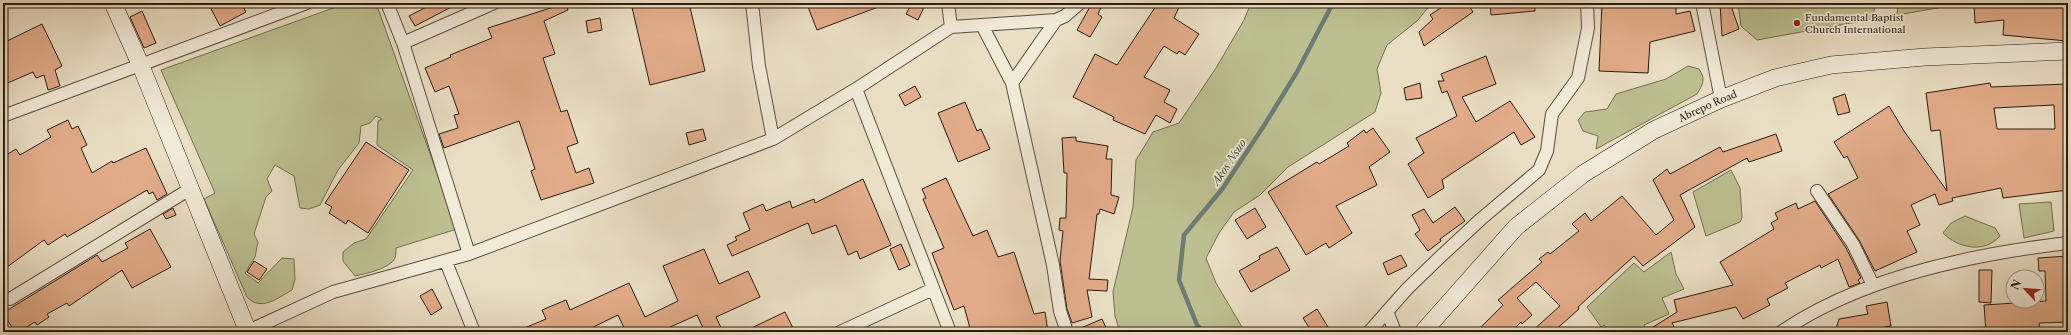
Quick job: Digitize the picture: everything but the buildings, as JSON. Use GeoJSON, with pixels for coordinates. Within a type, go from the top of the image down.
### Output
{"type":"FeatureCollection","features":[{"type":"Feature","properties":{"kind":"main road"},"geometry":{"type":"LineString","coordinates":[[113,3],[141,66],[247,332]]}},
{"type":"Feature","properties":{"kind":"main road","name":"Abrepo Road"},"geometry":{"type":"LineString","coordinates":[[1423,332],[1516,227],[1583,174],[1654,130],[1721,99],[1775,78],[1831,65],[1925,57],[2068,50]]}},
{"type":"Feature","properties":{"kind":"street"},"geometry":{"type":"LineString","coordinates":[[3,116],[141,66],[307,3]]}},
{"type":"Feature","properties":{"kind":"street"},"geometry":{"type":"LineString","coordinates":[[387,3],[403,43],[469,254]]}},
{"type":"Feature","properties":{"kind":"street"},"geometry":{"type":"LineString","coordinates":[[403,43],[494,3]]}},
{"type":"Feature","properties":{"kind":"street"},"geometry":{"type":"LineString","coordinates":[[752,3],[759,66],[773,139]]}},
{"type":"Feature","properties":{"kind":"street"},"geometry":{"type":"LineString","coordinates":[[948,3],[951,27]]}},
{"type":"Feature","properties":{"kind":"street"},"geometry":{"type":"LineString","coordinates":[[247,332],[333,292],[446,262],[773,139],[856,89],[951,27],[1056,20],[1065,16],[1080,3]]}},
{"type":"Feature","properties":{"kind":"street"},"geometry":{"type":"LineString","coordinates":[[1369,332],[1407,290],[1481,219],[1539,170],[1547,151],[1552,114],[1578,78],[1588,28],[1587,3]]}},
{"type":"Feature","properties":{"kind":"street"},"geometry":{"type":"LineString","coordinates":[[1702,3],[1721,99]]}},
{"type":"Feature","properties":{"kind":"street"},"geometry":{"type":"LineString","coordinates":[[1012,83],[1056,20]]}},
{"type":"Feature","properties":{"kind":"street"},"geometry":{"type":"LineString","coordinates":[[982,25],[1012,83],[1053,265],[1060,310],[1067,332]]}},
{"type":"Feature","properties":{"kind":"street"},"geometry":{"type":"LineString","coordinates":[[856,89],[950,332]]}},
{"type":"Feature","properties":{"kind":"street"},"geometry":{"type":"LineString","coordinates":[[10,299],[190,189]]}},
{"type":"Feature","properties":{"kind":"street"},"geometry":{"type":"LineString","coordinates":[[1816,191],[1853,244],[1873,285]]}},
{"type":"Feature","properties":{"kind":"street"},"geometry":{"type":"LineString","coordinates":[[1781,332],[1802,317],[1823,306],[1873,285],[1975,256],[2068,243]]}},
{"type":"Feature","properties":{"kind":"street"},"geometry":{"type":"LineString","coordinates":[[446,262],[474,332]]}},
{"type":"Feature","properties":{"kind":"street"},"geometry":{"type":"LineString","coordinates":[[840,332],[933,289]]}},
{"type":"Feature","properties":{"kind":"street"},"geometry":{"type":"LineString","coordinates":[[1387,311],[1395,332]]}},
{"type":"Feature","properties":{"kind":"green space"},"geometry":{"type":"Polygon","coordinates":[[[347,3],[376,3],[457,229],[396,248],[393,262],[383,268],[371,272],[355,276],[343,261],[343,252],[354,243],[366,239],[413,170],[377,145],[378,121],[382,119],[376,116],[370,123],[361,126],[359,143],[338,170],[320,205],[309,209],[300,208],[294,176],[275,165],[267,179],[272,191],[266,197],[254,234],[258,242],[255,257],[245,273],[258,283],[282,258],[294,259],[295,279],[292,290],[270,302],[258,303],[247,297],[204,199],[215,193],[161,70],[347,3]]]}},
{"type":"Feature","properties":{"kind":"green space"},"geometry":{"type":"Polygon","coordinates":[[[1251,3],[1432,3],[1417,21],[1387,45],[1377,69],[1381,93],[1375,112],[1288,167],[1260,195],[1234,212],[1219,233],[1206,258],[1216,283],[1245,332],[1120,332],[1115,316],[1113,292],[1133,207],[1136,160],[1153,132],[1179,123],[1216,68],[1244,20],[1251,3]]]}},
{"type":"Feature","properties":{"kind":"green space","name":"Fundamental Baptist Church International"},"geometry":{"type":"Polygon","coordinates":[[[1738,3],[1875,3],[1873,19],[1757,40],[1741,26],[1738,3]]]}},
{"type":"Feature","properties":{"kind":"green space"},"geometry":{"type":"Polygon","coordinates":[[[1898,3],[1954,3],[1949,6],[1897,15],[1898,3]]]}},
{"type":"Feature","properties":{"kind":"green space"},"geometry":{"type":"Polygon","coordinates":[[[1688,66],[1699,69],[1703,79],[1697,94],[1596,149],[1598,136],[1583,131],[1578,120],[1585,112],[1607,109],[1616,94],[1666,79],[1688,66]]]}},
{"type":"Feature","properties":{"kind":"green space"},"geometry":{"type":"Polygon","coordinates":[[[1731,170],[1740,188],[1742,218],[1740,222],[1706,236],[1693,192],[1731,170]]]}},
{"type":"Feature","properties":{"kind":"green space"},"geometry":{"type":"Polygon","coordinates":[[[2051,202],[2054,231],[2024,238],[2019,204],[2051,202]]]}},
{"type":"Feature","properties":{"kind":"green space"},"geometry":{"type":"Polygon","coordinates":[[[1965,216],[1995,228],[2000,236],[1994,242],[1979,247],[1971,247],[1956,242],[1943,233],[1951,223],[1965,216]]]}},
{"type":"Feature","properties":{"kind":"green space"},"geometry":{"type":"Polygon","coordinates":[[[1671,252],[1676,274],[1684,289],[1662,298],[1669,314],[1644,325],[1647,332],[1610,332],[1604,325],[1601,327],[1587,307],[1634,263],[1644,272],[1671,252]]]}},
{"type":"Feature","properties":{"kind":"waterway","name":"Akos Nsuo"},"geometry":{"type":"LineString","coordinates":[[1204,332],[1197,325],[1179,280],[1184,235],[1223,188],[1265,124],[1297,72],[1333,3]]}},
{"type":"Feature","properties":{"kind":"place","name":"Fundamental Baptist Church International"},"geometry":{"type":"Point","coordinates":[1797,23]}}]}
